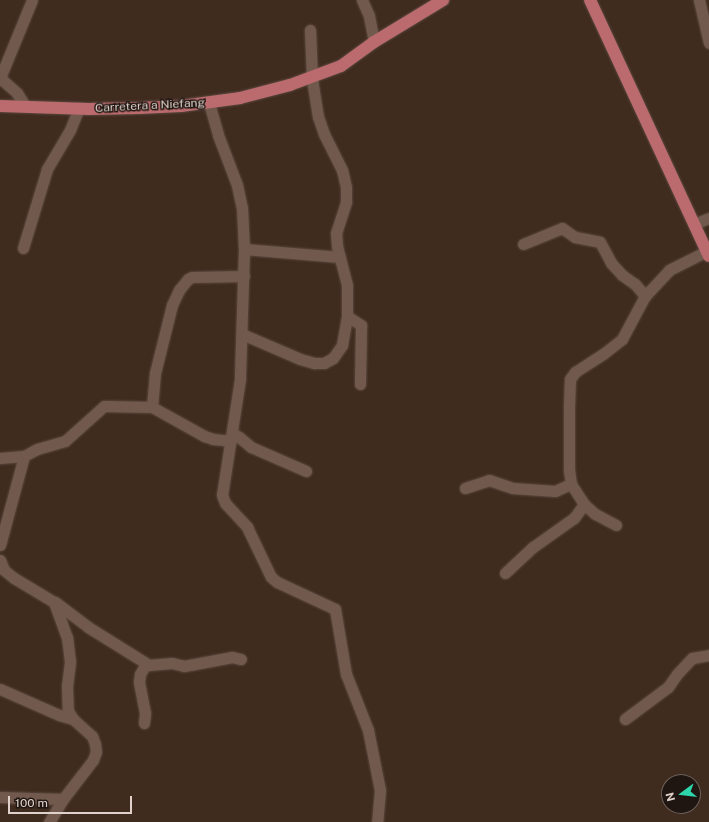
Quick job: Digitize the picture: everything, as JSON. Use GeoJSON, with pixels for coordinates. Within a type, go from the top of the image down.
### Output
{"type":"FeatureCollection","features":[{"type":"Feature","properties":{"kind":"main road","name":"Carretera a Niefang"},"geometry":{"type":"LineString","coordinates":[[0,106],[79,108],[160,107],[209,103],[240,98],[312,78],[341,66],[374,42],[442,0]]}},
{"type":"Feature","properties":{"kind":"main road"},"geometry":{"type":"LineString","coordinates":[[594,1],[708,253]]}},
{"type":"Feature","properties":{"kind":"street"},"geometry":{"type":"LineString","coordinates":[[25,106],[17,92],[0,78],[32,0]]}},
{"type":"Feature","properties":{"kind":"street"},"geometry":{"type":"LineString","coordinates":[[362,0],[369,16]]}},
{"type":"Feature","properties":{"kind":"street"},"geometry":{"type":"LineString","coordinates":[[369,0],[369,16],[374,42]]}},
{"type":"Feature","properties":{"kind":"street"},"geometry":{"type":"LineString","coordinates":[[699,0],[709,43]]}},
{"type":"Feature","properties":{"kind":"street"},"geometry":{"type":"LineString","coordinates":[[242,334],[300,359],[314,363],[324,363],[333,358],[342,345],[347,316],[347,285],[336,233],[346,202],[346,187],[342,170],[324,134],[318,117],[312,78],[310,30]]}},
{"type":"Feature","properties":{"kind":"street"},"geometry":{"type":"LineString","coordinates":[[209,103],[218,135],[237,185],[242,208],[244,249],[240,379],[222,495],[224,503],[247,527],[271,577],[277,582],[335,609],[346,674],[368,730],[380,790],[377,822]]}},
{"type":"Feature","properties":{"kind":"street"},"geometry":{"type":"LineString","coordinates":[[23,248],[47,169],[70,130],[79,108]]}},
{"type":"Feature","properties":{"kind":"street"},"geometry":{"type":"LineString","coordinates":[[694,224],[709,218]]}},
{"type":"Feature","properties":{"kind":"street"},"geometry":{"type":"LineString","coordinates":[[524,244],[562,228],[575,237],[600,242],[611,263],[622,275],[635,284],[645,296]]}},
{"type":"Feature","properties":{"kind":"street"},"geometry":{"type":"LineString","coordinates":[[244,249],[340,257]]}},
{"type":"Feature","properties":{"kind":"street"},"geometry":{"type":"LineString","coordinates":[[616,525],[595,514],[584,504],[571,484],[569,470],[568,407],[570,379],[575,372],[603,354],[622,339],[630,328],[645,296],[669,270],[708,253]]}},
{"type":"Feature","properties":{"kind":"street"},"geometry":{"type":"LineString","coordinates":[[152,407],[155,373],[172,305],[179,290],[192,276],[244,276]]}},
{"type":"Feature","properties":{"kind":"street"},"geometry":{"type":"LineString","coordinates":[[347,316],[361,325],[360,384]]}},
{"type":"Feature","properties":{"kind":"street"},"geometry":{"type":"LineString","coordinates":[[0,458],[24,456],[37,449],[65,441],[104,406],[152,407],[204,436],[213,439],[239,436],[251,447],[306,471]]}},
{"type":"Feature","properties":{"kind":"street"},"geometry":{"type":"LineString","coordinates":[[0,545],[24,456]]}},
{"type":"Feature","properties":{"kind":"street"},"geometry":{"type":"LineString","coordinates":[[465,488],[489,480],[512,488],[555,491],[571,484]]}},
{"type":"Feature","properties":{"kind":"street"},"geometry":{"type":"LineString","coordinates":[[506,573],[533,548],[574,518],[584,504]]}},
{"type":"Feature","properties":{"kind":"street"},"geometry":{"type":"LineString","coordinates":[[0,560],[4,570],[14,578],[54,602],[88,627],[146,664],[151,666],[172,663],[184,666],[232,657],[241,659]]}},
{"type":"Feature","properties":{"kind":"street"},"geometry":{"type":"LineString","coordinates":[[49,822],[63,799],[93,760],[96,752],[92,736],[73,719],[68,711],[67,686],[70,662],[67,637],[54,602]]}},
{"type":"Feature","properties":{"kind":"street"},"geometry":{"type":"LineString","coordinates":[[625,719],[668,687],[677,674],[692,658],[709,655]]}},
{"type":"Feature","properties":{"kind":"street"},"geometry":{"type":"LineString","coordinates":[[144,723],[145,714],[139,682],[140,674],[146,664]]}},
{"type":"Feature","properties":{"kind":"street"},"geometry":{"type":"LineString","coordinates":[[0,689],[58,715],[73,719]]}},
{"type":"Feature","properties":{"kind":"street"},"geometry":{"type":"LineString","coordinates":[[0,796],[63,799]]}}]}
